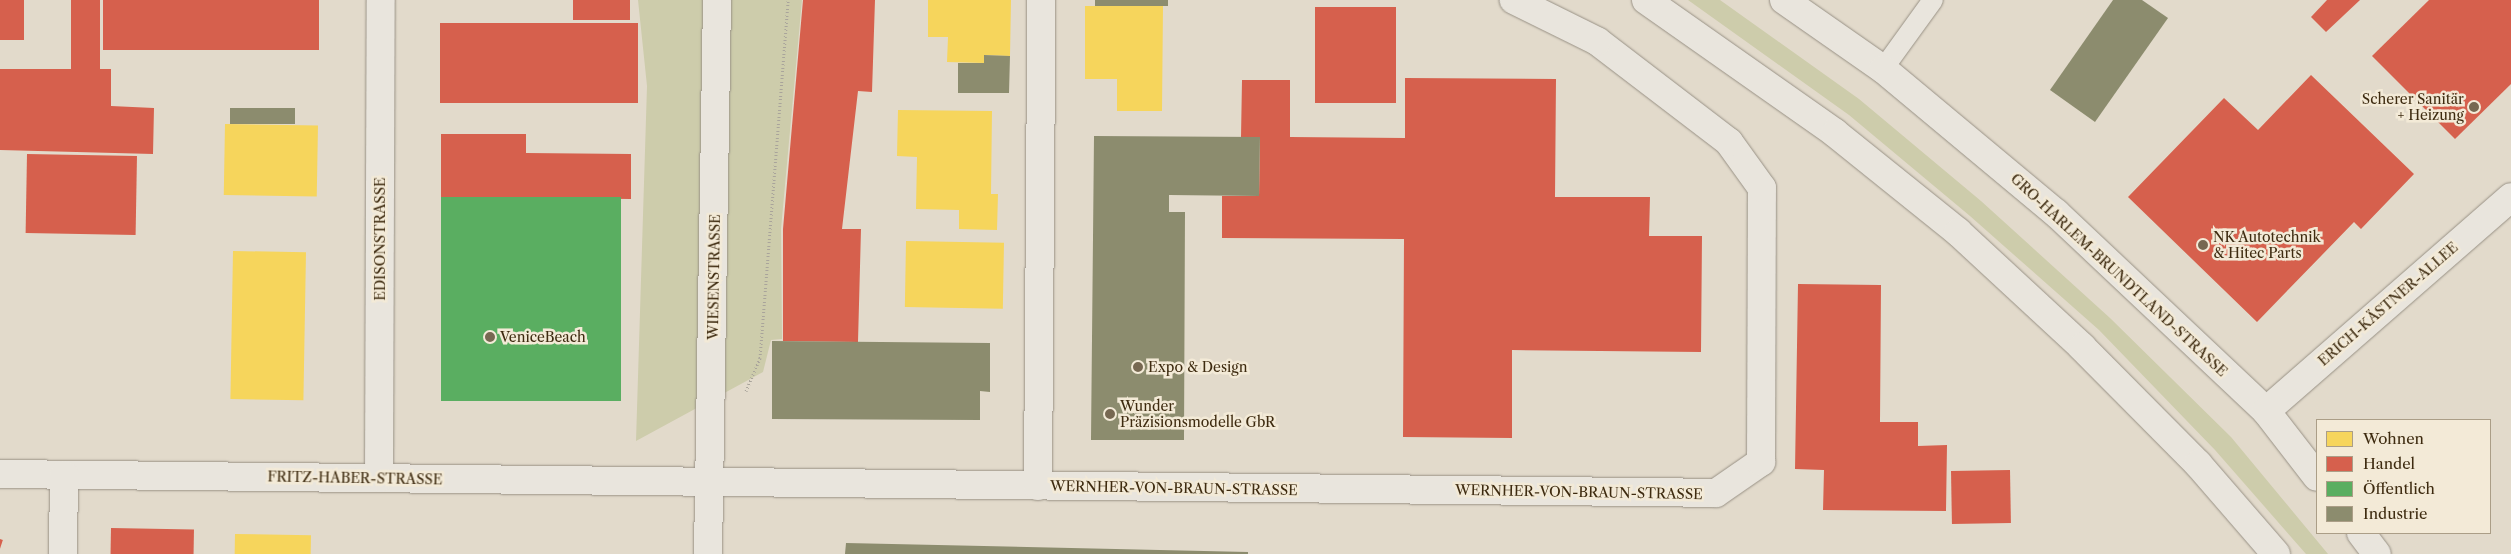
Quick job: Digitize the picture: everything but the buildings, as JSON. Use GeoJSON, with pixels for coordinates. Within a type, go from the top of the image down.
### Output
{"type":"FeatureCollection","features":[{"type":"Feature","properties":{"kind":"street","name":"EDISONSTRASSE"},"geometry":{"type":"LineString","coordinates":[[380,478],[381,0]]}},
{"type":"Feature","properties":{"kind":"street","name":"WIESENSTRASSE"},"geometry":{"type":"LineString","coordinates":[[708,554],[717,0]]}},
{"type":"Feature","properties":{"kind":"street","name":"WERNHER-VON-BRAUN-STRASSE"},"geometry":{"type":"LineString","coordinates":[[1038,486],[1041,0]]}},
{"type":"Feature","properties":{"kind":"street","name":"WERNHER-VON-BRAUN-STRASSE"},"geometry":{"type":"LineString","coordinates":[[710,482],[1716,493],[1761,462],[1762,188],[1729,142],[1613,53],[1514,0]]}},
{"type":"Feature","properties":{"kind":"street"},"geometry":{"type":"LineString","coordinates":[[1646,0],[1835,133],[1958,232],[2082,347],[2177,443],[2276,554]]}},
{"type":"Feature","properties":{"kind":"street","name":"GRO-HARLEM-BRUNDTLAND-STRASSE"},"geometry":{"type":"LineString","coordinates":[[1784,0],[1883,69],[2056,213],[2266,412],[2316,476]]}},
{"type":"Feature","properties":{"kind":"street","name":"ERICH-KÄSTNER-ALLEE"},"geometry":{"type":"LineString","coordinates":[[2266,412],[2511,197]]}},
{"type":"Feature","properties":{"kind":"street","name":"FRITZ-HABER-STRASSE"},"geometry":{"type":"LineString","coordinates":[[0,474],[710,482]]}},
{"type":"Feature","properties":{"kind":"street"},"geometry":{"type":"LineString","coordinates":[[63,554],[64,475]]}},
{"type":"Feature","properties":{"kind":"street"},"geometry":{"type":"LineString","coordinates":[[2361,534],[2377,554]]}},
{"type":"Feature","properties":{"kind":"lane"},"geometry":{"type":"LineString","coordinates":[[1883,69],[1933,0]]}},
{"type":"Feature","properties":{"kind":"path"},"geometry":{"type":"LineString","coordinates":[[742,402],[760,358],[788,0]]}},
{"type":"Feature","properties":{"kind":"green space"},"geometry":{"type":"Polygon","coordinates":[[[638,0],[802,0],[781,229],[782,339],[771,340],[763,372],[636,441],[647,86],[638,0]]]}},
{"type":"Feature","properties":{"kind":"green space"},"geometry":{"type":"Polygon","coordinates":[[[1688,0],[1720,0],[1859,99],[1981,201],[2110,318],[2231,437],[2328,554],[2306,554],[2215,450],[2099,330],[1970,216],[1849,115],[1688,0]]]}},
{"type":"Feature","properties":{"kind":"place","name":"Scherer Sanitär + Heizung"},"geometry":{"type":"Point","coordinates":[2474,107]}},
{"type":"Feature","properties":{"kind":"place","name":"NK Autotechnik & Hitec Parts"},"geometry":{"type":"Point","coordinates":[2203,245]}},
{"type":"Feature","properties":{"kind":"place","name":"VeniceBeach"},"geometry":{"type":"Point","coordinates":[490,337]}},
{"type":"Feature","properties":{"kind":"place","name":"Expo & Design"},"geometry":{"type":"Point","coordinates":[1138,367]}},
{"type":"Feature","properties":{"kind":"place","name":"Wunder Präzisionsmodelle GbR"},"geometry":{"type":"Point","coordinates":[1110,414]}}]}
